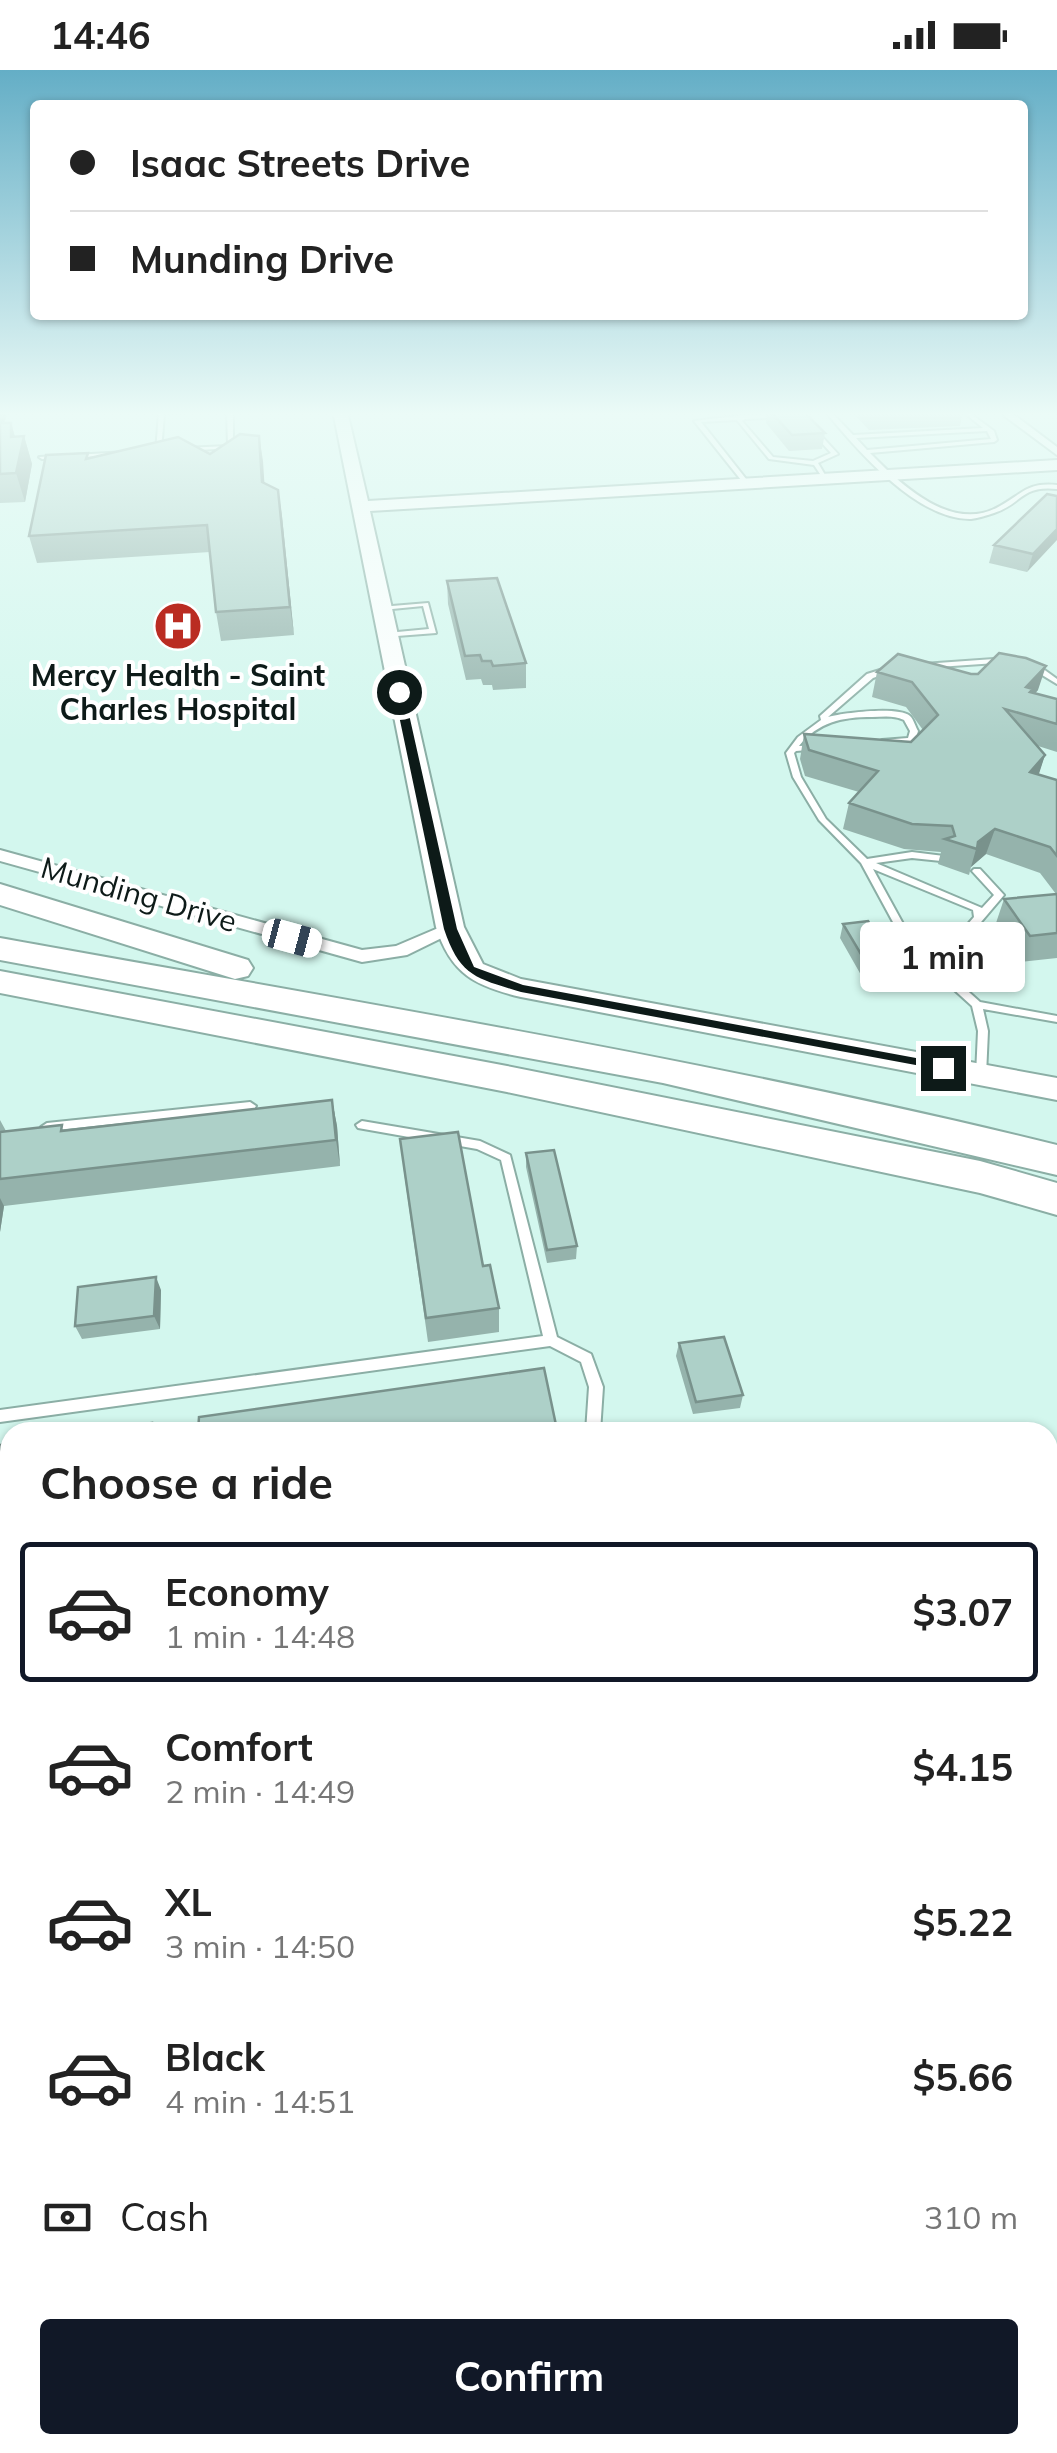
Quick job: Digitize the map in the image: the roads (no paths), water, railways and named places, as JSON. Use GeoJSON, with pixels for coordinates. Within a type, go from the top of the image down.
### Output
{"type":"FeatureCollection","features":[{"type":"Feature","properties":{"kind":"highway"},"geometry":{"type":"LineString","coordinates":[[0,894],[278,982],[492,1037]]}},
{"type":"Feature","properties":{"kind":"highway"},"geometry":{"type":"LineString","coordinates":[[0,949],[492,1037],[867,1112],[1057,1160]]}},
{"type":"Feature","properties":{"kind":"highway"},"geometry":{"type":"LineString","coordinates":[[0,985],[508,1079],[980,1177],[1057,1199]]}},
{"type":"Feature","properties":{"kind":"street"},"geometry":{"type":"LineString","coordinates":[[363,522],[450,929],[460,960],[469,970],[521,988],[1057,1089]]}},
{"type":"Feature","properties":{"kind":"street","name":"Munding Drive"},"geometry":{"type":"LineString","coordinates":[[0,855],[362,956],[400,951],[450,929]]}},
{"type":"Feature","properties":{"kind":"lane"},"geometry":{"type":"LineString","coordinates":[[382,608],[426,604],[433,631],[387,634]]}},
{"type":"Feature","properties":{"kind":"lane"},"geometry":{"type":"LineString","coordinates":[[792,750],[870,676],[892,668],[1007,660],[1032,665],[1057,682]]}},
{"type":"Feature","properties":{"kind":"lane"},"geometry":{"type":"LineString","coordinates":[[823,718],[897,714],[907,718],[914,731],[912,740],[866,743]]}},
{"type":"Feature","properties":{"kind":"lane"},"geometry":{"type":"LineString","coordinates":[[792,750],[829,746]]}},
{"type":"Feature","properties":{"kind":"lane"},"geometry":{"type":"LineString","coordinates":[[792,750],[797,777],[823,820],[865,862],[909,944],[977,1005],[983,1031],[981,1075]]}},
{"type":"Feature","properties":{"kind":"lane"},"geometry":{"type":"LineString","coordinates":[[865,862],[912,855],[942,858]]}},
{"type":"Feature","properties":{"kind":"lane"},"geometry":{"type":"LineString","coordinates":[[865,862],[966,901],[978,908],[980,917]]}},
{"type":"Feature","properties":{"kind":"lane"},"geometry":{"type":"LineString","coordinates":[[937,966],[999,895],[977,871]]}},
{"type":"Feature","properties":{"kind":"lane"},"geometry":{"type":"LineString","coordinates":[[977,1005],[1057,1018]]}},
{"type":"Feature","properties":{"kind":"lane"},"geometry":{"type":"LineString","coordinates":[[29,1129],[250,1106]]}},
{"type":"Feature","properties":{"kind":"lane"},"geometry":{"type":"LineString","coordinates":[[362,1125],[480,1145],[506,1158],[551,1340]]}},
{"type":"Feature","properties":{"kind":"lane"},"geometry":{"type":"LineString","coordinates":[[0,1416],[551,1340],[586,1358],[596,1387],[593,1422]]}},
{"type":"Feature","properties":{"kind":"place","name":"Mercy Health - Saint Charles Hospital"},"geometry":{"type":"Point","coordinates":[178,626]}}]}
